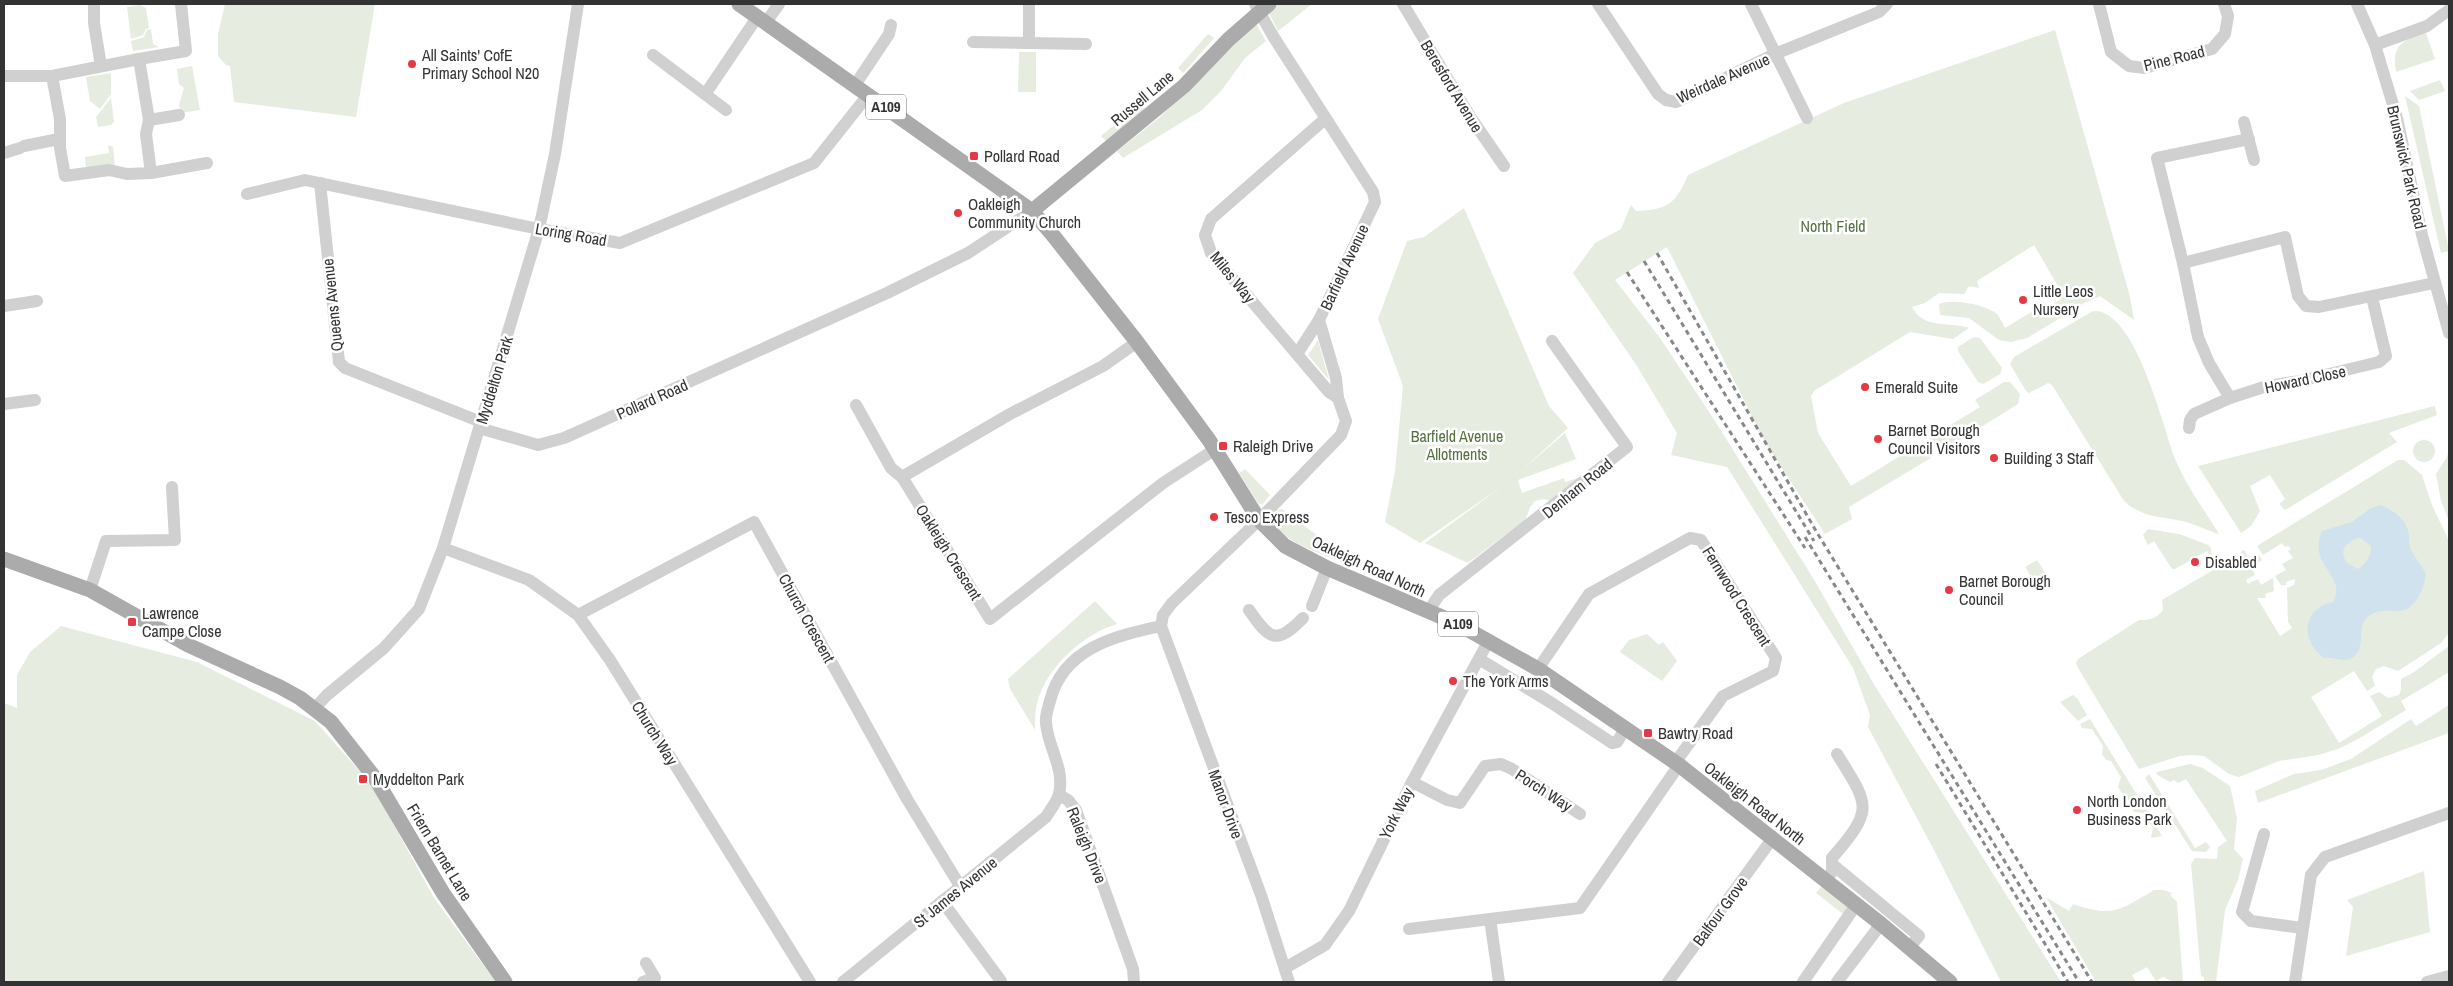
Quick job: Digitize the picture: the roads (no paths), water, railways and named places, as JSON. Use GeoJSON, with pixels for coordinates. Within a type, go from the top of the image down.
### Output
{"type":"FeatureCollection","features":[{"type":"Feature","properties":{"kind":"main road","name":"Oakleigh Road North"},"geometry":{"type":"LineString","coordinates":[[740,4],[1032,211],[1137,342],[1214,450],[1260,520],[1285,546],[1326,568],[1456,623],[1538,669],[1677,764],[1881,924],[1949,982]]}},
{"type":"Feature","properties":{"kind":"main road","name":"Russell Lane"},"geometry":{"type":"LineString","coordinates":[[1032,211],[1184,86],[1261,6]]}},
{"type":"Feature","properties":{"kind":"main road","name":"Friern Barnet Lane"},"geometry":{"type":"LineString","coordinates":[[4,559],[90,590],[188,645],[280,687],[314,709],[342,734],[375,778],[443,893],[505,982]]}},
{"type":"Feature","properties":{"kind":"street"},"geometry":{"type":"LineString","coordinates":[[94,4],[94,23],[101,66]]}},
{"type":"Feature","properties":{"kind":"street"},"geometry":{"type":"LineString","coordinates":[[9,75],[52,76],[186,51],[186,4]]}},
{"type":"Feature","properties":{"kind":"street","name":"Myddelton Park"},"geometry":{"type":"LineString","coordinates":[[314,709],[327,695],[384,648],[419,609],[442,548],[539,229],[555,154],[578,4]]}},
{"type":"Feature","properties":{"kind":"street"},"geometry":{"type":"LineString","coordinates":[[706,93],[762,19],[779,4]]}},
{"type":"Feature","properties":{"kind":"street"},"geometry":{"type":"LineString","coordinates":[[1029,4],[1029,42]]}},
{"type":"Feature","properties":{"kind":"street","name":"Beresford Avenue"},"geometry":{"type":"LineString","coordinates":[[1403,4],[1471,118],[1504,166]]}},
{"type":"Feature","properties":{"kind":"street","name":"Weirdale Avenue"},"geometry":{"type":"LineString","coordinates":[[1598,4],[1658,94],[1666,100],[1676,102],[1775,54],[1879,12],[1887,4]]}},
{"type":"Feature","properties":{"kind":"street"},"geometry":{"type":"LineString","coordinates":[[1751,4],[1807,118]]}},
{"type":"Feature","properties":{"kind":"street","name":"Pine Road"},"geometry":{"type":"LineString","coordinates":[[2099,4],[2111,52],[2129,66],[2144,68],[2212,49],[2225,34],[2228,16],[2224,4]]}},
{"type":"Feature","properties":{"kind":"street","name":"Brunswick Park Road"},"geometry":{"type":"LineString","coordinates":[[2357,4],[2374,45],[2406,151],[2422,235],[2449,333]]}},
{"type":"Feature","properties":{"kind":"street","name":"Barfield Avenue"},"geometry":{"type":"LineString","coordinates":[[1260,520],[1341,435],[1346,421],[1338,398],[1336,378],[1319,320],[1375,202],[1373,192],[1272,36],[1261,6]]}},
{"type":"Feature","properties":{"kind":"street"},"geometry":{"type":"LineString","coordinates":[[2374,45],[2427,26],[2449,10]]}},
{"type":"Feature","properties":{"kind":"street"},"geometry":{"type":"LineString","coordinates":[[855,85],[889,34],[891,25]]}},
{"type":"Feature","properties":{"kind":"street"},"geometry":{"type":"LineString","coordinates":[[973,42],[1086,44]]}},
{"type":"Feature","properties":{"kind":"street"},"geometry":{"type":"LineString","coordinates":[[653,55],[706,93],[726,110]]}},
{"type":"Feature","properties":{"kind":"street"},"geometry":{"type":"LineString","coordinates":[[140,59],[149,120],[146,134],[151,172]]}},
{"type":"Feature","properties":{"kind":"street"},"geometry":{"type":"LineString","coordinates":[[52,76],[60,119],[59,139],[65,176],[109,170],[127,174],[151,172],[207,163]]}},
{"type":"Feature","properties":{"kind":"street","name":"Loring Road"},"geometry":{"type":"LineString","coordinates":[[247,194],[305,180],[539,229],[620,243],[814,163],[868,95]]}},
{"type":"Feature","properties":{"kind":"street"},"geometry":{"type":"LineString","coordinates":[[149,120],[179,115]]}},
{"type":"Feature","properties":{"kind":"street","name":"Miles Way"},"geometry":{"type":"LineString","coordinates":[[1325,120],[1210,219],[1205,235],[1211,253],[1329,392],[1338,398]]}},
{"type":"Feature","properties":{"kind":"street"},"geometry":{"type":"LineString","coordinates":[[2244,122],[2254,160]]}},
{"type":"Feature","properties":{"kind":"street"},"geometry":{"type":"LineString","coordinates":[[4,152],[59,139]]}},
{"type":"Feature","properties":{"kind":"street"},"geometry":{"type":"LineString","coordinates":[[2189,428],[2190,420],[2194,414],[2230,398],[2209,363],[2198,337],[2183,263],[2157,158],[2249,139]]}},
{"type":"Feature","properties":{"kind":"street","name":"Queens Avenue"},"geometry":{"type":"LineString","coordinates":[[320,183],[338,362],[344,368],[480,425]]}},
{"type":"Feature","properties":{"kind":"street","name":"Pollard Road"},"geometry":{"type":"LineString","coordinates":[[480,425],[538,445],[564,438],[887,293],[968,253],[1032,211]]}},
{"type":"Feature","properties":{"kind":"street"},"geometry":{"type":"LineString","coordinates":[[2183,263],[2284,237],[2298,296],[2306,306],[2319,307],[2434,283]]}},
{"type":"Feature","properties":{"kind":"street","name":"Howard Close"},"geometry":{"type":"LineString","coordinates":[[2230,398],[2267,386],[2300,382],[2379,362],[2386,356],[2372,297]]}},
{"type":"Feature","properties":{"kind":"street"},"geometry":{"type":"LineString","coordinates":[[4,306],[37,301]]}},
{"type":"Feature","properties":{"kind":"street"},"geometry":{"type":"LineString","coordinates":[[1297,354],[1319,320]]}},
{"type":"Feature","properties":{"kind":"street","name":"Denham Road"},"geometry":{"type":"LineString","coordinates":[[1428,612],[1440,595],[1627,446],[1552,341]]}},
{"type":"Feature","properties":{"kind":"street"},"geometry":{"type":"LineString","coordinates":[[856,405],[891,468],[902,477],[1010,414],[1103,366],[1137,342]]}},
{"type":"Feature","properties":{"kind":"street"},"geometry":{"type":"LineString","coordinates":[[4,404],[35,400]]}},
{"type":"Feature","properties":{"kind":"street","name":"Oakleigh Crescent"},"geometry":{"type":"LineString","coordinates":[[902,477],[990,619],[1163,483],[1214,450]]}},
{"type":"Feature","properties":{"kind":"street"},"geometry":{"type":"LineString","coordinates":[[90,590],[106,541],[175,540],[172,487]]}},
{"type":"Feature","properties":{"kind":"street"},"geometry":{"type":"LineString","coordinates":[[1160,626],[1163,615],[1172,603],[1260,520]]}},
{"type":"Feature","properties":{"kind":"street","name":"Church Crescent"},"geometry":{"type":"LineString","coordinates":[[578,615],[754,522],[907,798],[960,886]]}},
{"type":"Feature","properties":{"kind":"street","name":"Fernwood Crescent"},"geometry":{"type":"LineString","coordinates":[[1538,669],[1589,594],[1690,538],[1701,540],[1776,658],[1773,672],[1723,696],[1677,764]]}},
{"type":"Feature","properties":{"kind":"street","name":"Church Way"},"geometry":{"type":"LineString","coordinates":[[442,548],[529,580],[578,615],[610,660],[810,982]]}},
{"type":"Feature","properties":{"kind":"street"},"geometry":{"type":"LineString","coordinates":[[1312,606],[1326,568]]}},
{"type":"Feature","properties":{"kind":"street"},"geometry":{"type":"LineString","coordinates":[[1249,610],[1263,630],[1280,636],[1288,633],[1303,618]]}},
{"type":"Feature","properties":{"kind":"street","name":"Raleigh Drive"},"geometry":{"type":"LineString","coordinates":[[1134,982],[1132,968],[1076,810],[1068,800],[1059,795],[1061,771],[1050,742],[1045,721],[1053,687],[1070,664],[1096,644],[1160,626]]}},
{"type":"Feature","properties":{"kind":"street","name":"Manor Drive"},"geometry":{"type":"LineString","coordinates":[[1160,626],[1261,895],[1289,982]]}},
{"type":"Feature","properties":{"kind":"street","name":"York Way"},"geometry":{"type":"LineString","coordinates":[[1285,968],[1325,945],[1338,928],[1355,900],[1412,782],[1489,640]]}},
{"type":"Feature","properties":{"kind":"street"},"geometry":{"type":"LineString","coordinates":[[1479,659],[1550,702],[1612,743],[1616,742],[1625,729]]}},
{"type":"Feature","properties":{"kind":"street"},"geometry":{"type":"LineString","coordinates":[[1550,702],[1560,685]]}},
{"type":"Feature","properties":{"kind":"street"},"geometry":{"type":"LineString","coordinates":[[1826,880],[1832,872],[1834,865],[1832,858],[1859,824],[1864,809],[1861,792],[1837,754]]}},
{"type":"Feature","properties":{"kind":"street","name":"Porch Way"},"geometry":{"type":"LineString","coordinates":[[1412,782],[1446,800],[1460,803],[1485,766],[1501,764],[1580,814]]}},
{"type":"Feature","properties":{"kind":"street"},"geometry":{"type":"LineString","coordinates":[[1409,928],[1580,908],[1677,764]]}},
{"type":"Feature","properties":{"kind":"street","name":"St James Avenue"},"geometry":{"type":"LineString","coordinates":[[843,982],[1046,817],[1059,795]]}},
{"type":"Feature","properties":{"kind":"street"},"geometry":{"type":"LineString","coordinates":[[2295,982],[2302,928],[2312,875],[2326,857],[2449,813]]}},
{"type":"Feature","properties":{"kind":"street"},"geometry":{"type":"LineString","coordinates":[[2264,834],[2242,912],[2251,921],[2302,928]]}},
{"type":"Feature","properties":{"kind":"street","name":"Balfour Grove"},"geometry":{"type":"LineString","coordinates":[[1668,982],[1772,839]]}},
{"type":"Feature","properties":{"kind":"street"},"geometry":{"type":"LineString","coordinates":[[1834,865],[1919,936],[1910,948]]}},
{"type":"Feature","properties":{"kind":"street"},"geometry":{"type":"LineString","coordinates":[[942,901],[1001,981]]}},
{"type":"Feature","properties":{"kind":"street"},"geometry":{"type":"LineString","coordinates":[[1803,982],[1856,905]]}},
{"type":"Feature","properties":{"kind":"street"},"geometry":{"type":"LineString","coordinates":[[1490,919],[1499,982]]}},
{"type":"Feature","properties":{"kind":"street"},"geometry":{"type":"LineString","coordinates":[[1837,982],[1881,924]]}},
{"type":"Feature","properties":{"kind":"street"},"geometry":{"type":"LineString","coordinates":[[643,982],[655,978],[646,963]]}},
{"type":"Feature","properties":{"kind":"street"},"geometry":{"type":"LineString","coordinates":[[2427,982],[2449,976]]}},
{"type":"Feature","properties":{"kind":"water"},"geometry":{"type":"Polygon","coordinates":[[[2380,505],[2394,512],[2403,520],[2408,530],[2411,550],[2426,574],[2423,586],[2414,603],[2405,610],[2376,612],[2365,620],[2362,626],[2359,650],[2356,655],[2347,660],[2324,658],[2316,651],[2308,634],[2310,618],[2323,605],[2333,602],[2336,592],[2336,584],[2320,553],[2319,543],[2322,531],[2352,522],[2371,508],[2380,505]],[[2358,538],[2350,542],[2343,551],[2344,559],[2347,563],[2358,569],[2365,563],[2371,549],[2371,546],[2358,538]]]}},
{"type":"Feature","properties":{"kind":"railway"},"geometry":{"type":"LineString","coordinates":[[1657,253],[1816,531],[2092,982]]}},
{"type":"Feature","properties":{"kind":"railway"},"geometry":{"type":"LineString","coordinates":[[1644,261],[1814,541]]}},
{"type":"Feature","properties":{"kind":"railway"},"geometry":{"type":"LineString","coordinates":[[1627,272],[1805,548]]}},
{"type":"Feature","properties":{"kind":"railway"},"geometry":{"type":"LineString","coordinates":[[1805,537],[2079,982]]}},
{"type":"Feature","properties":{"kind":"railway"},"geometry":{"type":"LineString","coordinates":[[1936,764],[2068,982]]}},
{"type":"Feature","properties":{"kind":"place","name":"All Saints' CofE Primary School N20"},"geometry":{"type":"Point","coordinates":[412,64]}},
{"type":"Feature","properties":{"kind":"place","name":"Pollard Road"},"geometry":{"type":"Point","coordinates":[974,156]}},
{"type":"Feature","properties":{"kind":"place","name":"Oakleigh Community Church"},"geometry":{"type":"Point","coordinates":[958,213]}},
{"type":"Feature","properties":{"kind":"place","name":"Little Leos Nursery"},"geometry":{"type":"Point","coordinates":[2023,300]}},
{"type":"Feature","properties":{"kind":"place","name":"Emerald Suite"},"geometry":{"type":"Point","coordinates":[1865,387]}},
{"type":"Feature","properties":{"kind":"place","name":"Barnet Borough Council Visitors"},"geometry":{"type":"Point","coordinates":[1878,439]}},
{"type":"Feature","properties":{"kind":"place","name":"Raleigh Drive"},"geometry":{"type":"Point","coordinates":[1223,446]}},
{"type":"Feature","properties":{"kind":"place","name":"Building 3 Staff"},"geometry":{"type":"Point","coordinates":[1994,458]}},
{"type":"Feature","properties":{"kind":"place","name":"Tesco Express"},"geometry":{"type":"Point","coordinates":[1214,517]}},
{"type":"Feature","properties":{"kind":"place","name":"Disabled"},"geometry":{"type":"Point","coordinates":[2195,562]}},
{"type":"Feature","properties":{"kind":"place","name":"Barnet Borough Council"},"geometry":{"type":"Point","coordinates":[1949,590]}},
{"type":"Feature","properties":{"kind":"place","name":"Lawrence Campe Close"},"geometry":{"type":"Point","coordinates":[132,622]}},
{"type":"Feature","properties":{"kind":"place","name":"The York Arms"},"geometry":{"type":"Point","coordinates":[1453,681]}},
{"type":"Feature","properties":{"kind":"place","name":"Bawtry Road"},"geometry":{"type":"Point","coordinates":[1648,733]}},
{"type":"Feature","properties":{"kind":"place","name":"Myddelton Park"},"geometry":{"type":"Point","coordinates":[363,779]}},
{"type":"Feature","properties":{"kind":"place","name":"North London Business Park"},"geometry":{"type":"Point","coordinates":[2077,810]}},
{"type":"Feature","properties":{"kind":"park label","name":"North Field"},"geometry":{"type":"Point","coordinates":[1833,226]}},
{"type":"Feature","properties":{"kind":"park label","name":"Barfield Avenue Allotments"},"geometry":{"type":"Point","coordinates":[1457,445]}}]}
